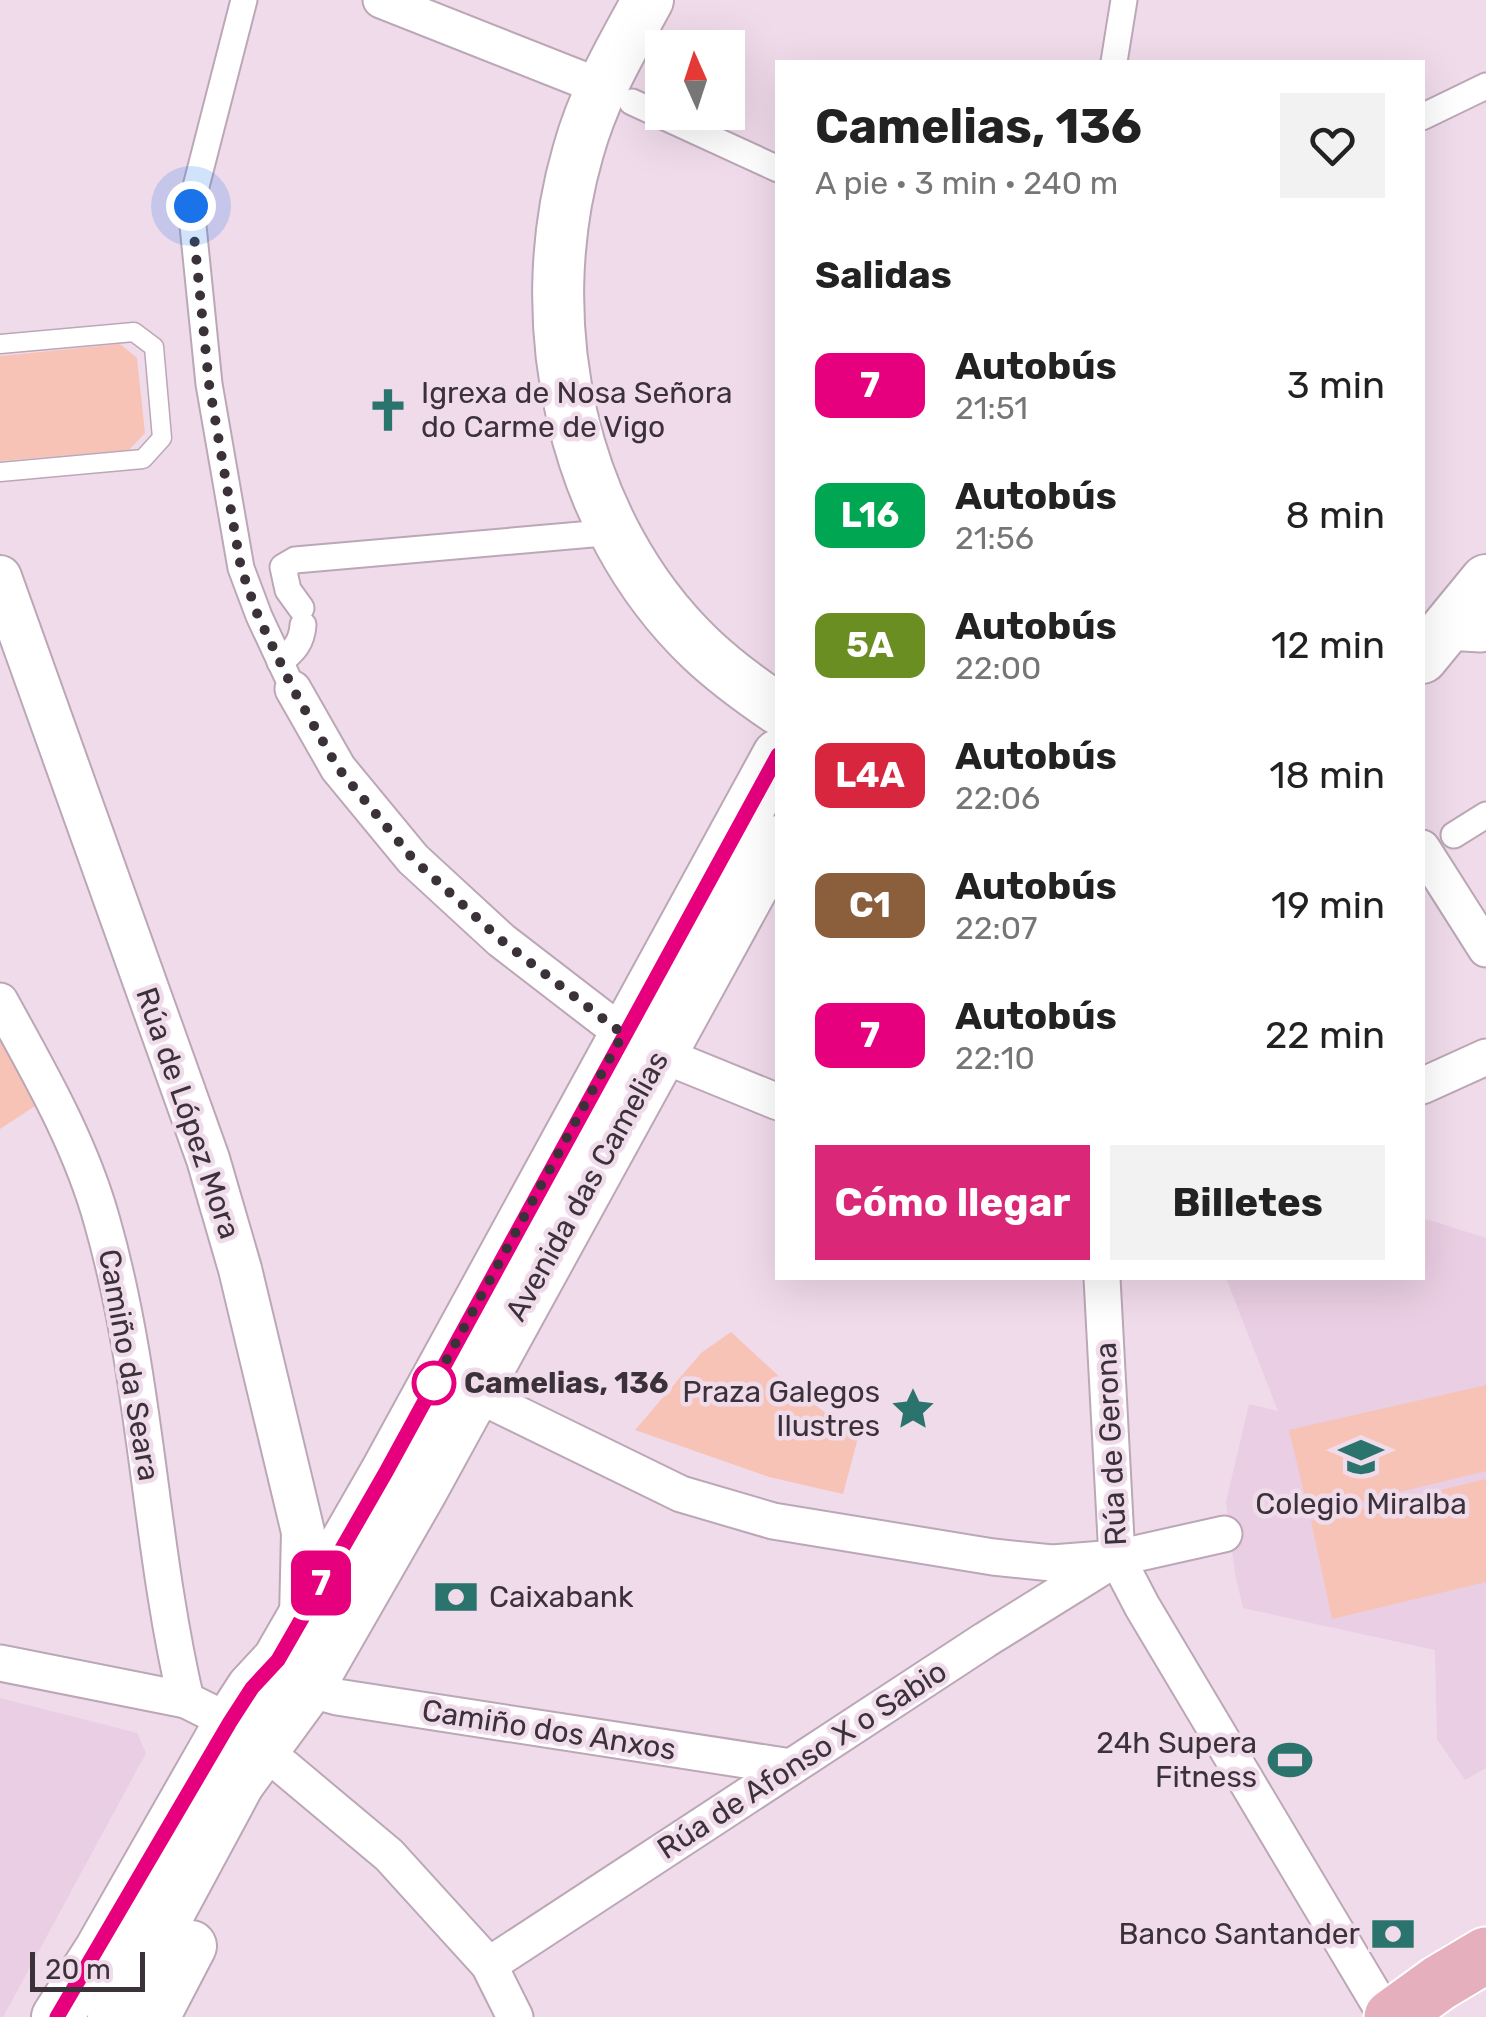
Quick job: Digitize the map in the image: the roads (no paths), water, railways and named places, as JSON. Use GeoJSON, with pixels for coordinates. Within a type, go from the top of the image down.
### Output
{"type":"FeatureCollection","features":[{"type":"Feature","properties":{"kind":"main road"},"geometry":{"type":"LineString","coordinates":[[648,0],[617,94],[578,151],[563,218],[557,294],[567,396],[582,450],[616,532],[648,585],[697,645],[775,708]]}},
{"type":"Feature","properties":{"kind":"main road"},"geometry":{"type":"LineString","coordinates":[[1452,640],[1486,580]]}},
{"type":"Feature","properties":{"kind":"main road","name":"Avenida das Camelias"},"geometry":{"type":"LineString","coordinates":[[296,1655],[421,1492],[474,1392],[775,761]]}},
{"type":"Feature","properties":{"kind":"main road","name":"Avenida das Camelias"},"geometry":{"type":"LineString","coordinates":[[296,1655],[386,1472],[641,1044],[775,845]]}},
{"type":"Feature","properties":{"kind":"main road"},"geometry":{"type":"LineString","coordinates":[[57,2017],[252,1688],[296,1655]]}},
{"type":"Feature","properties":{"kind":"main road"},"geometry":{"type":"LineString","coordinates":[[154,2017],[261,1775],[296,1655]]}},
{"type":"Feature","properties":{"kind":"main road"},"geometry":{"type":"LineString","coordinates":[[113,2017],[261,1775]]}},
{"type":"Feature","properties":{"kind":"main road"},"geometry":{"type":"LineString","coordinates":[[1389,2017],[1438,2000],[1486,1954]]}},
{"type":"Feature","properties":{"kind":"street"},"geometry":{"type":"LineString","coordinates":[[244,0],[191,206],[209,384],[241,568],[287,675],[338,768],[413,859],[501,940],[641,1044],[775,1101]]}},
{"type":"Feature","properties":{"kind":"street"},"geometry":{"type":"LineString","coordinates":[[382,0],[617,94],[775,168]]}},
{"type":"Feature","properties":{"kind":"street"},"geometry":{"type":"LineString","coordinates":[[1114,60],[1124,0]]}},
{"type":"Feature","properties":{"kind":"street"},"geometry":{"type":"LineString","coordinates":[[1425,116],[1486,86]]}},
{"type":"Feature","properties":{"kind":"street"},"geometry":{"type":"LineString","coordinates":[[287,675],[302,636],[302,616],[288,590],[283,567],[295,560],[616,532]]}},
{"type":"Feature","properties":{"kind":"street","name":"Rúa de López Mora"},"geometry":{"type":"LineString","coordinates":[[0,576],[208,1159],[229,1232],[303,1532],[296,1655]]}},
{"type":"Feature","properties":{"kind":"street"},"geometry":{"type":"LineString","coordinates":[[1486,815],[1438,841],[1486,949]]}},
{"type":"Feature","properties":{"kind":"street","name":"Camiño da Seara"},"geometry":{"type":"LineString","coordinates":[[0,1001],[67,1124],[102,1220],[134,1358],[174,1648],[186,1700]]}},
{"type":"Feature","properties":{"kind":"street"},"geometry":{"type":"LineString","coordinates":[[1425,1085],[1486,1057]]}},
{"type":"Feature","properties":{"kind":"street","name":"Rúa de Gerona"},"geometry":{"type":"LineString","coordinates":[[1102,1280],[1117,1558],[1389,2017]]}},
{"type":"Feature","properties":{"kind":"street"},"geometry":{"type":"LineString","coordinates":[[474,1392],[681,1494],[773,1521],[1052,1563],[1117,1558],[1224,1534]]}},
{"type":"Feature","properties":{"kind":"street","name":"Rúa de Afonso X o Sabio"},"geometry":{"type":"LineString","coordinates":[[489,1964],[1117,1558]]}},
{"type":"Feature","properties":{"kind":"street","name":"Camiño dos Anxos"},"geometry":{"type":"LineString","coordinates":[[296,1655],[337,1697],[791,1767]]}},
{"type":"Feature","properties":{"kind":"street"},"geometry":{"type":"LineString","coordinates":[[0,1663],[186,1700],[230,1722]]}},
{"type":"Feature","properties":{"kind":"street"},"geometry":{"type":"LineString","coordinates":[[261,1775],[389,1855],[489,1964],[515,2017]]}},
{"type":"Feature","properties":{"kind":"lane"},"geometry":{"type":"LineString","coordinates":[[0,344],[134,332],[154,346],[162,438],[143,459],[0,472]]}},
{"type":"Feature","properties":{"kind":"place","name":"Igrexa de Nosa Señora do Carme de Vigo"},"geometry":{"type":"Point","coordinates":[388,410]}},
{"type":"Feature","properties":{"kind":"place","name":"Camelias, 136"},"geometry":{"type":"Point","coordinates":[434,1383]}},
{"type":"Feature","properties":{"kind":"place","name":"Praza Galegos Ilustres"},"geometry":{"type":"Point","coordinates":[913,1409]}},
{"type":"Feature","properties":{"kind":"place","name":"Colegio Miralba"},"geometry":{"type":"Point","coordinates":[1361,1457]}},
{"type":"Feature","properties":{"kind":"place","name":"Caixabank"},"geometry":{"type":"Point","coordinates":[456,1597]}},
{"type":"Feature","properties":{"kind":"place","name":"24h Supera Fitness"},"geometry":{"type":"Point","coordinates":[1290,1760]}},
{"type":"Feature","properties":{"kind":"place","name":"Banco Santander"},"geometry":{"type":"Point","coordinates":[1393,1934]}}]}
